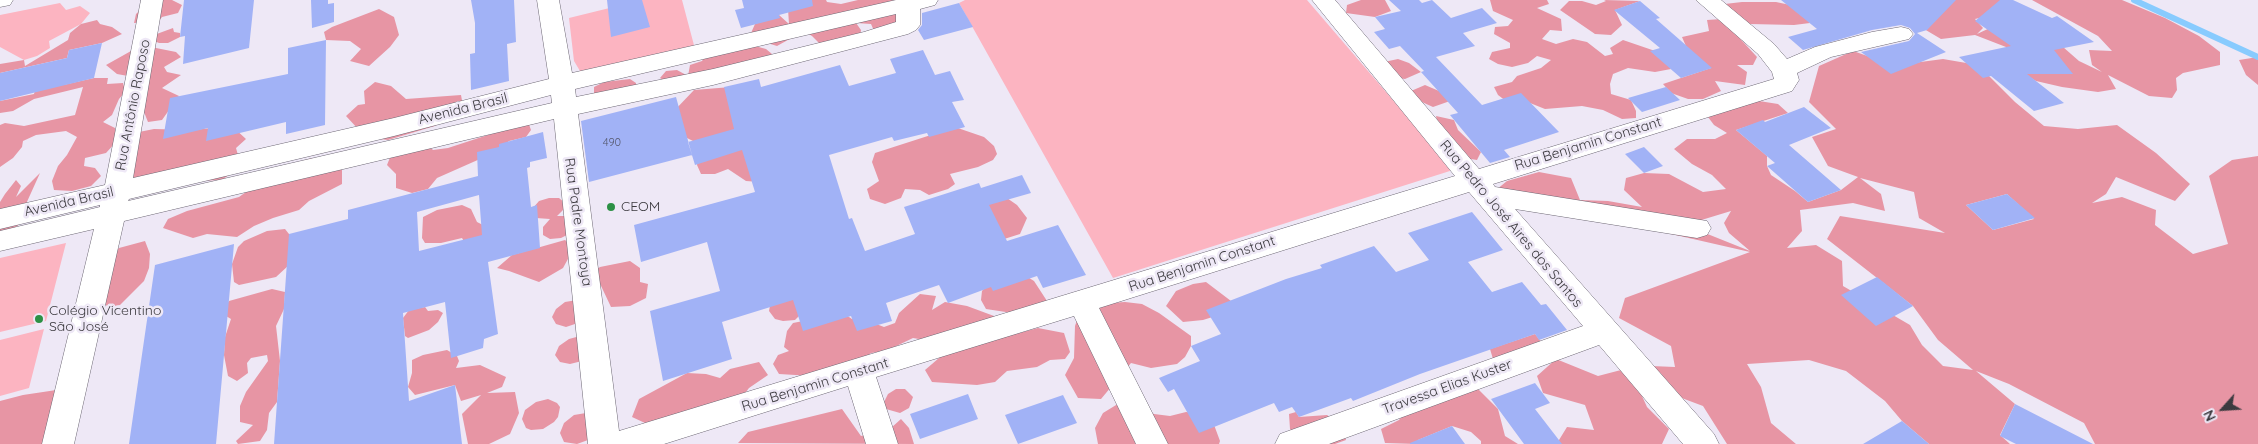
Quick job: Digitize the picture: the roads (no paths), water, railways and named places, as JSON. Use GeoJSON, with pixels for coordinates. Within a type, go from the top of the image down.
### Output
{"type":"FeatureCollection","features":[{"type":"Feature","properties":{"kind":"street","name":"Rua Antônio Raposo"},"geometry":{"type":"LineString","coordinates":[[58,444],[114,203],[152,0]]}},
{"type":"Feature","properties":{"kind":"street","name":"Rua Padre Montoya"},"geometry":{"type":"LineString","coordinates":[[548,0],[563,97],[590,310],[604,444]]}},
{"type":"Feature","properties":{"kind":"street","name":"Rua Pedro José Aires dos Santos"},"geometry":{"type":"LineString","coordinates":[[1323,0],[1603,331],[1703,444]]}},
{"type":"Feature","properties":{"kind":"street"},"geometry":{"type":"LineString","coordinates":[[1707,0],[1766,49],[1783,77]]}},
{"type":"Feature","properties":{"kind":"street","name":"Avenida Brasil"},"geometry":{"type":"LineString","coordinates":[[0,219],[114,203],[504,121],[563,97],[713,77],[900,29],[909,23],[917,2]]}},
{"type":"Feature","properties":{"kind":"street","name":"Rua Benjamin Constant"},"geometry":{"type":"LineString","coordinates":[[620,444],[1082,302],[1480,187],[1783,77],[1823,52],[1872,39],[1901,34]]}},
{"type":"Feature","properties":{"kind":"street"},"geometry":{"type":"LineString","coordinates":[[1480,187],[1696,228]]}},
{"type":"Feature","properties":{"kind":"street","name":"Avenida Brasil"},"geometry":{"type":"LineString","coordinates":[[0,241],[114,203]]}},
{"type":"Feature","properties":{"kind":"street"},"geometry":{"type":"LineString","coordinates":[[1082,302],[1152,444]]}},
{"type":"Feature","properties":{"kind":"street","name":"Travessa Elias Kuster"},"geometry":{"type":"LineString","coordinates":[[1291,444],[1603,331]]}},
{"type":"Feature","properties":{"kind":"street"},"geometry":{"type":"LineString","coordinates":[[859,371],[882,444]]}},
{"type":"Feature","properties":{"kind":"waterway"},"geometry":{"type":"LineString","coordinates":[[2134,0],[2258,57]]}},
{"type":"Feature","properties":{"kind":"place","name":"CEOM"},"geometry":{"type":"Point","coordinates":[611,207]}},
{"type":"Feature","properties":{"kind":"place","name":"Colégio Vicentino São José"},"geometry":{"type":"Point","coordinates":[39,319]}}]}
